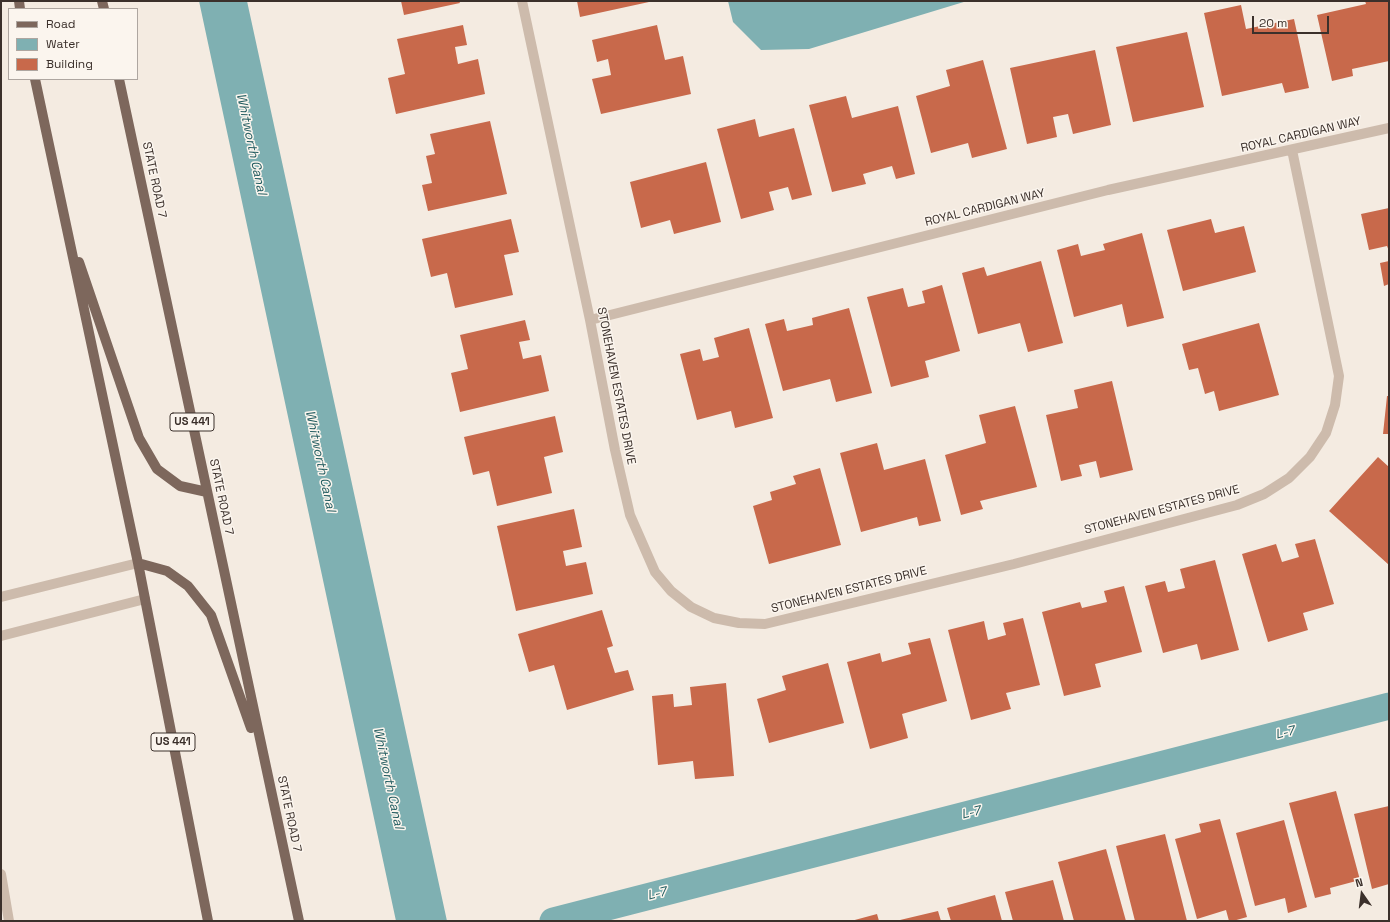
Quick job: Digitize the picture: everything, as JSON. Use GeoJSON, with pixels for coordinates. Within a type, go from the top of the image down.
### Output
{"type":"FeatureCollection","features":[{"type":"Feature","properties":{"kind":"main road","name":"US 441"},"geometry":{"type":"LineString","coordinates":[[35,80],[138,563],[208,921]]}},
{"type":"Feature","properties":{"kind":"main road","name":"STATE ROAD 7"},"geometry":{"type":"LineString","coordinates":[[119,80],[299,921]]}},
{"type":"Feature","properties":{"kind":"main road"},"geometry":{"type":"LineString","coordinates":[[64,217],[139,438],[157,469],[180,486],[207,492]]}},
{"type":"Feature","properties":{"kind":"main road"},"geometry":{"type":"LineString","coordinates":[[138,563],[167,571],[188,586],[211,615],[265,766]]}},
{"type":"Feature","properties":{"kind":"street","name":"STONEHAVEN ESTATES DRIVE"},"geometry":{"type":"LineString","coordinates":[[522,1],[590,320],[615,450],[630,515],[655,572],[671,591],[691,607],[714,618],[727,621],[765,624],[1014,564],[1237,505],[1264,494],[1289,478],[1310,457],[1326,433],[1335,405],[1340,376],[1292,150]]}},
{"type":"Feature","properties":{"kind":"street","name":"ROYAL CARDIGAN WAY"},"geometry":{"type":"LineString","coordinates":[[590,320],[1108,190],[1389,128]]}},
{"type":"Feature","properties":{"kind":"street"},"geometry":{"type":"LineString","coordinates":[[1,597],[138,563]]}},
{"type":"Feature","properties":{"kind":"street"},"geometry":{"type":"LineString","coordinates":[[1,636],[145,599]]}},
{"type":"Feature","properties":{"kind":"street"},"geometry":{"type":"LineString","coordinates":[[1,874],[9,921]]}},
{"type":"Feature","properties":{"kind":"water","name":"Whitworth Canal"},"geometry":{"type":"Polygon","coordinates":[[[199,1],[247,1],[447,921],[396,921],[199,1]]]}},
{"type":"Feature","properties":{"kind":"water"},"geometry":{"type":"Polygon","coordinates":[[[728,1],[967,1],[809,49],[761,50],[733,22],[728,1]]]}},
{"type":"Feature","properties":{"kind":"building"},"geometry":{"type":"Polygon","coordinates":[[[401,1],[459,1],[460,3],[404,15],[401,1]]]}},
{"type":"Feature","properties":{"kind":"building"},"geometry":{"type":"Polygon","coordinates":[[[577,1],[649,1],[649,2],[580,17],[577,1]]]}},
{"type":"Feature","properties":{"kind":"building"},"geometry":{"type":"Polygon","coordinates":[[[1365,1],[1389,1],[1389,61],[1352,69],[1353,76],[1332,81],[1317,15],[1366,4],[1365,1]]]}},
{"type":"Feature","properties":{"kind":"building"},"geometry":{"type":"Polygon","coordinates":[[[1241,5],[1246,29],[1294,19],[1309,88],[1285,93],[1282,83],[1222,96],[1204,13],[1241,5]]]}},
{"type":"Feature","properties":{"kind":"building"},"geometry":{"type":"Polygon","coordinates":[[[463,25],[467,45],[455,47],[458,64],[478,59],[485,94],[396,114],[388,78],[405,74],[397,39],[463,25]]]}},
{"type":"Feature","properties":{"kind":"building"},"geometry":{"type":"Polygon","coordinates":[[[657,25],[665,60],[683,56],[691,94],[601,114],[592,79],[611,75],[608,59],[597,62],[592,40],[657,25]]]}},
{"type":"Feature","properties":{"kind":"building"},"geometry":{"type":"Polygon","coordinates":[[[1187,32],[1204,107],[1133,122],[1116,47],[1187,32]]]}},
{"type":"Feature","properties":{"kind":"building"},"geometry":{"type":"Polygon","coordinates":[[[1095,50],[1111,125],[1073,134],[1068,114],[1053,117],[1057,137],[1027,144],[1010,68],[1095,50]]]}},
{"type":"Feature","properties":{"kind":"building"},"geometry":{"type":"Polygon","coordinates":[[[983,60],[1007,149],[972,158],[968,143],[931,153],[916,96],[950,86],[946,70],[983,60]]]}},
{"type":"Feature","properties":{"kind":"building"},"geometry":{"type":"Polygon","coordinates":[[[846,96],[852,118],[898,106],[915,174],[896,179],[892,166],[863,174],[866,184],[832,192],[809,105],[846,96]]]}},
{"type":"Feature","properties":{"kind":"building"},"geometry":{"type":"Polygon","coordinates":[[[755,119],[759,137],[794,128],[812,195],[792,200],[788,187],[769,192],[774,210],[741,219],[717,129],[755,119]]]}},
{"type":"Feature","properties":{"kind":"building"},"geometry":{"type":"Polygon","coordinates":[[[490,121],[507,194],[428,211],[422,185],[432,183],[426,156],[435,154],[430,134],[490,121]]]}},
{"type":"Feature","properties":{"kind":"building"},"geometry":{"type":"Polygon","coordinates":[[[706,162],[721,222],[674,234],[670,220],[641,228],[630,182],[706,162]]]}},
{"type":"Feature","properties":{"kind":"building"},"geometry":{"type":"Polygon","coordinates":[[[1389,208],[1389,251],[1387,246],[1369,250],[1361,214],[1389,208]]]}},
{"type":"Feature","properties":{"kind":"building"},"geometry":{"type":"Polygon","coordinates":[[[511,219],[519,252],[504,255],[513,295],[455,308],[447,273],[431,277],[422,239],[511,219]]]}},
{"type":"Feature","properties":{"kind":"building"},"geometry":{"type":"Polygon","coordinates":[[[1211,219],[1215,233],[1244,226],[1256,272],[1183,291],[1167,230],[1211,219]]]}},
{"type":"Feature","properties":{"kind":"building"},"geometry":{"type":"Polygon","coordinates":[[[1142,233],[1164,318],[1127,327],[1122,304],[1074,317],[1057,250],[1078,244],[1081,256],[1105,250],[1103,244],[1142,233]]]}},
{"type":"Feature","properties":{"kind":"building"},"geometry":{"type":"Polygon","coordinates":[[[1041,261],[1063,343],[1028,352],[1020,323],[978,334],[962,273],[984,267],[987,276],[1041,261]]]}},
{"type":"Feature","properties":{"kind":"building"},"geometry":{"type":"Polygon","coordinates":[[[1389,261],[1389,284],[1384,286],[1380,263],[1389,261]]]}},
{"type":"Feature","properties":{"kind":"building"},"geometry":{"type":"Polygon","coordinates":[[[942,285],[960,351],[925,361],[929,377],[891,387],[867,297],[903,288],[908,307],[925,303],[922,291],[942,285]]]}},
{"type":"Feature","properties":{"kind":"building"},"geometry":{"type":"Polygon","coordinates":[[[849,308],[872,393],[836,402],[830,379],[783,391],[765,324],[784,319],[787,331],[813,325],[812,318],[849,308]]]}},
{"type":"Feature","properties":{"kind":"building"},"geometry":{"type":"Polygon","coordinates":[[[525,320],[530,340],[519,342],[523,359],[541,355],[549,391],[460,412],[451,373],[468,369],[460,335],[525,320]]]}},
{"type":"Feature","properties":{"kind":"building"},"geometry":{"type":"Polygon","coordinates":[[[1259,323],[1279,395],[1219,411],[1214,391],[1205,394],[1198,368],[1189,370],[1182,344],[1259,323]]]}},
{"type":"Feature","properties":{"kind":"building"},"geometry":{"type":"Polygon","coordinates":[[[749,328],[773,418],[735,428],[731,411],[697,420],[680,354],[700,349],[703,361],[719,357],[714,338],[749,328]]]}},
{"type":"Feature","properties":{"kind":"building"},"geometry":{"type":"Polygon","coordinates":[[[1112,381],[1133,470],[1100,478],[1096,461],[1079,465],[1082,476],[1061,481],[1046,415],[1078,408],[1074,390],[1112,381]]]}},
{"type":"Feature","properties":{"kind":"building"},"geometry":{"type":"Polygon","coordinates":[[[1387,396],[1389,396],[1389,434],[1383,434],[1387,396]]]}},
{"type":"Feature","properties":{"kind":"building"},"geometry":{"type":"Polygon","coordinates":[[[1015,406],[1037,487],[980,501],[983,509],[961,515],[945,455],[986,443],[979,415],[1015,406]]]}},
{"type":"Feature","properties":{"kind":"building"},"geometry":{"type":"Polygon","coordinates":[[[555,416],[563,452],[544,457],[552,493],[497,506],[489,471],[473,475],[464,437],[555,416]]]}},
{"type":"Feature","properties":{"kind":"building"},"geometry":{"type":"Polygon","coordinates":[[[877,443],[884,470],[925,459],[941,521],[919,526],[917,517],[861,532],[840,453],[877,443]]]}},
{"type":"Feature","properties":{"kind":"building"},"geometry":{"type":"Polygon","coordinates":[[[1378,457],[1389,467],[1389,565],[1329,511],[1378,457]]]}},
{"type":"Feature","properties":{"kind":"building"},"geometry":{"type":"Polygon","coordinates":[[[820,468],[841,545],[769,564],[753,506],[772,500],[770,492],[796,484],[793,476],[820,468]]]}},
{"type":"Feature","properties":{"kind":"building"},"geometry":{"type":"Polygon","coordinates":[[[574,509],[582,547],[563,551],[566,566],[586,562],[593,594],[516,611],[497,526],[574,509]]]}},
{"type":"Feature","properties":{"kind":"building"},"geometry":{"type":"Polygon","coordinates":[[[1315,539],[1334,604],[1303,613],[1308,630],[1268,642],[1242,554],[1276,544],[1282,562],[1299,557],[1295,544],[1315,539]]]}},
{"type":"Feature","properties":{"kind":"building"},"geometry":{"type":"Polygon","coordinates":[[[1215,560],[1239,650],[1201,660],[1197,644],[1163,653],[1145,586],[1165,581],[1168,592],[1185,588],[1180,569],[1215,560]]]}},
{"type":"Feature","properties":{"kind":"building"},"geometry":{"type":"Polygon","coordinates":[[[1124,586],[1142,652],[1095,664],[1101,687],[1064,696],[1042,612],[1080,602],[1082,608],[1107,602],[1104,591],[1124,586]]]}},
{"type":"Feature","properties":{"kind":"building"},"geometry":{"type":"Polygon","coordinates":[[[602,610],[613,646],[607,648],[615,673],[628,670],[634,690],[567,710],[554,665],[529,672],[518,634],[602,610]]]}},
{"type":"Feature","properties":{"kind":"building"},"geometry":{"type":"Polygon","coordinates":[[[1023,618],[1040,685],[1006,693],[1011,709],[971,720],[948,630],[984,621],[988,640],[1006,635],[1003,623],[1023,618]]]}},
{"type":"Feature","properties":{"kind":"building"},"geometry":{"type":"Polygon","coordinates":[[[930,638],[947,701],[902,714],[908,738],[870,749],[847,662],[880,653],[882,662],[911,654],[908,643],[930,638]]]}},
{"type":"Feature","properties":{"kind":"building"},"geometry":{"type":"Polygon","coordinates":[[[828,663],[844,723],[769,743],[757,699],[786,690],[782,676],[828,663]]]}},
{"type":"Feature","properties":{"kind":"building"},"geometry":{"type":"Polygon","coordinates":[[[726,683],[734,776],[695,779],[693,761],[658,765],[652,696],[673,694],[674,707],[692,705],[690,687],[726,683]]]}},
{"type":"Feature","properties":{"kind":"building"},"geometry":{"type":"Polygon","coordinates":[[[1336,791],[1360,880],[1330,888],[1331,894],[1315,898],[1289,803],[1336,791]]]}},
{"type":"Feature","properties":{"kind":"building"},"geometry":{"type":"Polygon","coordinates":[[[1389,806],[1389,884],[1372,889],[1354,814],[1389,806]]]}},
{"type":"Feature","properties":{"kind":"building"},"geometry":{"type":"Polygon","coordinates":[[[1220,819],[1247,917],[1233,921],[1229,921],[1226,910],[1197,919],[1175,839],[1201,832],[1199,824],[1220,819]]]}},
{"type":"Feature","properties":{"kind":"building"},"geometry":{"type":"Polygon","coordinates":[[[1284,820],[1307,907],[1288,913],[1285,898],[1255,906],[1236,833],[1284,820]]]}},
{"type":"Feature","properties":{"kind":"building"},"geometry":{"type":"Polygon","coordinates":[[[1165,834],[1187,921],[1135,921],[1116,846],[1165,834]]]}},
{"type":"Feature","properties":{"kind":"building"},"geometry":{"type":"Polygon","coordinates":[[[1106,849],[1126,921],[1074,921],[1058,862],[1106,849]]]}},
{"type":"Feature","properties":{"kind":"building"},"geometry":{"type":"Polygon","coordinates":[[[1053,880],[1064,921],[1013,921],[1005,892],[1053,880]]]}},
{"type":"Feature","properties":{"kind":"building"},"geometry":{"type":"Polygon","coordinates":[[[995,895],[1002,921],[951,921],[947,908],[995,895]]]}},
{"type":"Feature","properties":{"kind":"building"},"geometry":{"type":"Polygon","coordinates":[[[938,911],[941,921],[900,921],[900,920],[938,911]]]}},
{"type":"Feature","properties":{"kind":"building"},"geometry":{"type":"Polygon","coordinates":[[[877,914],[879,921],[851,921],[877,914]]]}},
{"type":"Feature","properties":{"kind":"waterway","name":"L-7"},"geometry":{"type":"LineString","coordinates":[[553,921],[1389,706]]}}]}
